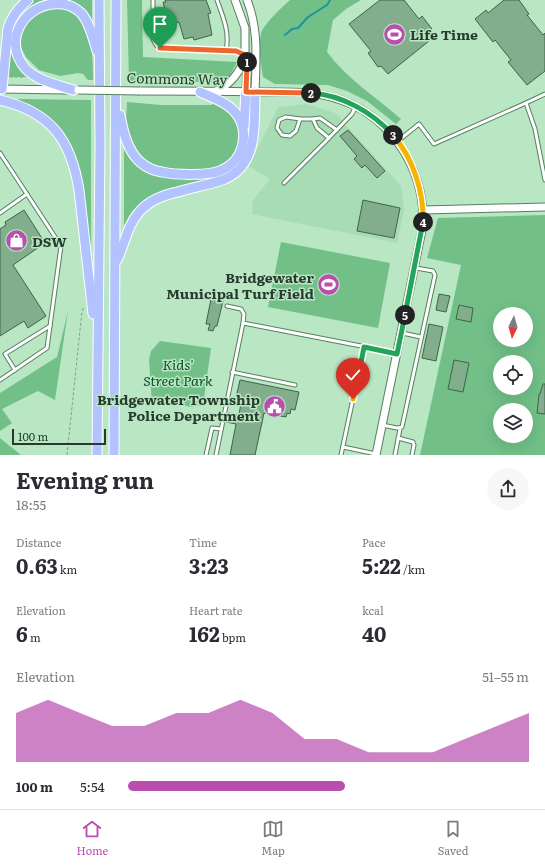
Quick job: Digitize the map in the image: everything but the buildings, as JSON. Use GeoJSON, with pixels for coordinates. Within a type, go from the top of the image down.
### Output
{"type":"FeatureCollection","features":[{"type":"Feature","properties":{"kind":"highway"},"geometry":{"type":"LineString","coordinates":[[1,89],[8,28],[11,19],[17,10],[28,0]]}},
{"type":"Feature","properties":{"kind":"highway"},"geometry":{"type":"LineString","coordinates":[[97,455],[100,58],[99,0]]}},
{"type":"Feature","properties":{"kind":"highway"},"geometry":{"type":"LineString","coordinates":[[114,455],[116,0]]}},
{"type":"Feature","properties":{"kind":"highway"},"geometry":{"type":"LineString","coordinates":[[76,90],[39,77],[26,69],[17,52],[15,37],[23,17],[37,6],[50,2],[67,4],[82,14],[88,24],[100,58]]}},
{"type":"Feature","properties":{"kind":"highway"},"geometry":{"type":"LineString","coordinates":[[200,92],[232,109],[244,128]]}},
{"type":"Feature","properties":{"kind":"highway"},"geometry":{"type":"LineString","coordinates":[[116,102],[125,136],[131,150],[140,161],[162,173],[209,174],[222,170],[233,162],[240,152],[244,139],[244,128],[250,92]]}},
{"type":"Feature","properties":{"kind":"highway"},"geometry":{"type":"LineString","coordinates":[[116,264],[127,232],[133,220],[148,203],[170,194],[227,178],[242,166],[249,154],[253,140],[250,92]]}},
{"type":"Feature","properties":{"kind":"highway"},"geometry":{"type":"LineString","coordinates":[[0,100],[22,106],[42,118],[53,127],[64,141],[71,155],[79,190],[98,350]]}},
{"type":"Feature","properties":{"kind":"street"},"geometry":{"type":"LineString","coordinates":[[235,0],[244,28],[245,57],[247,62],[250,92]]}},
{"type":"Feature","properties":{"kind":"street"},"geometry":{"type":"LineString","coordinates":[[247,0],[256,35],[250,92]]}},
{"type":"Feature","properties":{"kind":"street"},"geometry":{"type":"LineString","coordinates":[[214,92],[228,85],[240,69],[245,57]]}},
{"type":"Feature","properties":{"kind":"street","name":"Commons Way"},"geometry":{"type":"LineString","coordinates":[[1,89],[318,94],[336,98],[356,106],[378,121],[398,141],[410,162],[420,189],[423,210],[423,225],[376,454]]}},
{"type":"Feature","properties":{"kind":"street"},"geometry":{"type":"LineString","coordinates":[[423,210],[545,207]]}},
{"type":"Feature","properties":{"kind":"lane"},"geometry":{"type":"LineString","coordinates":[[153,0],[154,39],[157,46],[162,48],[236,51],[245,57]]}},
{"type":"Feature","properties":{"kind":"lane"},"geometry":{"type":"LineString","coordinates":[[217,0],[227,29],[228,37],[226,51]]}},
{"type":"Feature","properties":{"kind":"lane"},"geometry":{"type":"LineString","coordinates":[[398,141],[419,124],[434,144],[545,94]]}},
{"type":"Feature","properties":{"kind":"lane"},"geometry":{"type":"LineString","coordinates":[[526,103],[536,130],[545,180]]}},
{"type":"Feature","properties":{"kind":"lane"},"geometry":{"type":"LineString","coordinates":[[284,183],[352,114],[356,106]]}},
{"type":"Feature","properties":{"kind":"lane"},"geometry":{"type":"LineString","coordinates":[[300,119],[294,134],[286,136],[279,132],[277,124],[286,116],[300,119],[320,118],[337,130]]}},
{"type":"Feature","properties":{"kind":"lane"},"geometry":{"type":"LineString","coordinates":[[313,119],[317,128],[329,138]]}},
{"type":"Feature","properties":{"kind":"lane"},"geometry":{"type":"LineString","coordinates":[[0,153],[61,246],[47,348],[0,380]]}},
{"type":"Feature","properties":{"kind":"lane"},"geometry":{"type":"LineString","coordinates":[[0,213],[27,194]]}},
{"type":"Feature","properties":{"kind":"lane"},"geometry":{"type":"LineString","coordinates":[[395,455],[435,275],[433,271],[415,267]]}},
{"type":"Feature","properties":{"kind":"lane"},"geometry":{"type":"LineString","coordinates":[[216,455],[244,314],[241,309],[227,306]]}},
{"type":"Feature","properties":{"kind":"lane"},"geometry":{"type":"LineString","coordinates":[[243,323],[397,354]]}},
{"type":"Feature","properties":{"kind":"lane"},"geometry":{"type":"LineString","coordinates":[[15,370],[5,354],[50,326]]}},
{"type":"Feature","properties":{"kind":"lane"},"geometry":{"type":"LineString","coordinates":[[402,333],[421,338]]}},
{"type":"Feature","properties":{"kind":"lane"},"geometry":{"type":"LineString","coordinates":[[341,455],[364,347]]}},
{"type":"Feature","properties":{"kind":"lane"},"geometry":{"type":"LineString","coordinates":[[232,372],[295,385]]}},
{"type":"Feature","properties":{"kind":"lane"},"geometry":{"type":"LineString","coordinates":[[382,425],[400,428]]}},
{"type":"Feature","properties":{"kind":"lane"},"geometry":{"type":"LineString","coordinates":[[206,455],[212,428],[221,429]]}},
{"type":"Feature","properties":{"kind":"lane"},"geometry":{"type":"LineString","coordinates":[[398,438],[412,442],[414,445],[412,455]]}},
{"type":"Feature","properties":{"kind":"lane"},"geometry":{"type":"LineString","coordinates":[[343,447],[376,454]]}},
{"type":"Feature","properties":{"kind":"path"},"geometry":{"type":"LineString","coordinates":[[7,77],[22,77]]}},
{"type":"Feature","properties":{"kind":"path"},"geometry":{"type":"LineString","coordinates":[[67,455],[82,311],[92,297]]}},
{"type":"Feature","properties":{"kind":"shaded area"},"geometry":{"type":"Polygon","coordinates":[[[307,104],[335,113],[401,186],[404,210],[397,243],[252,214],[253,200],[270,179],[249,166],[278,107],[307,104]]]}},
{"type":"Feature","properties":{"kind":"green space"},"geometry":{"type":"Polygon","coordinates":[[[34,0],[44,0],[30,6],[24,12],[15,24],[11,39],[14,54],[29,77],[7,77],[10,31],[22,10],[34,0]]]}},
{"type":"Feature","properties":{"kind":"green space"},"geometry":{"type":"Polygon","coordinates":[[[64,0],[92,0],[92,23],[64,0]]]}},
{"type":"Feature","properties":{"kind":"green space"},"geometry":{"type":"Polygon","coordinates":[[[127,0],[142,0],[143,57],[237,62],[229,77],[212,82],[129,81],[127,0]]]}},
{"type":"Feature","properties":{"kind":"green space"},"geometry":{"type":"Polygon","coordinates":[[[290,0],[361,0],[346,9],[333,20],[327,52],[343,71],[401,119],[396,124],[367,101],[347,91],[328,85],[275,84],[263,77],[260,49],[261,33],[270,20],[290,0]]]}},
{"type":"Feature","properties":{"kind":"green space"},"geometry":{"type":"Polygon","coordinates":[[[46,7],[60,7],[68,9],[76,13],[82,21],[87,29],[92,50],[93,80],[88,80],[83,74],[78,73],[60,76],[39,70],[26,57],[19,44],[24,22],[46,7]]]}},
{"type":"Feature","properties":{"kind":"green space"},"geometry":{"type":"Polygon","coordinates":[[[17,99],[91,100],[91,254],[81,173],[70,144],[53,123],[17,99]]]}},
{"type":"Feature","properties":{"kind":"green space"},"geometry":{"type":"Polygon","coordinates":[[[127,102],[161,105],[216,104],[230,112],[237,120],[240,133],[238,147],[231,159],[221,167],[193,171],[163,170],[157,168],[145,161],[132,145],[126,128],[127,102]]]}},
{"type":"Feature","properties":{"kind":"green space"},"geometry":{"type":"Polygon","coordinates":[[[124,142],[129,152],[165,177],[219,178],[157,193],[141,203],[124,225],[124,142]]]}},
{"type":"Feature","properties":{"kind":"green space"},"geometry":{"type":"Polygon","coordinates":[[[545,215],[545,455],[420,455],[461,265],[427,258],[438,218],[545,215]]]}},
{"type":"Feature","properties":{"kind":"green space","name":"Bridgewater Municipal Turf Field"},"geometry":{"type":"Polygon","coordinates":[[[281,242],[390,263],[378,328],[268,307],[281,242]]]}},
{"type":"Feature","properties":{"kind":"green space"},"geometry":{"type":"Polygon","coordinates":[[[68,311],[55,400],[38,391],[2,409],[12,423],[0,431],[0,393],[57,357],[68,311]]]}},
{"type":"Feature","properties":{"kind":"green space","name":"Kids' Street Park"},"geometry":{"type":"Polygon","coordinates":[[[160,341],[211,348],[203,405],[191,407],[164,401],[152,405],[149,360],[151,351],[160,341]]]}},
{"type":"Feature","properties":{"kind":"green space"},"geometry":{"type":"Polygon","coordinates":[[[0,438],[21,455],[0,455],[0,438]]]}},
{"type":"Feature","properties":{"kind":"waterway"},"geometry":{"type":"LineString","coordinates":[[285,35],[292,29],[298,28],[308,17],[327,5],[330,0]]}},
{"type":"Feature","properties":{"kind":"place","name":"Life Time"},"geometry":{"type":"Point","coordinates":[394,34]}},
{"type":"Feature","properties":{"kind":"place","name":"DSW"},"geometry":{"type":"Point","coordinates":[16,241]}},
{"type":"Feature","properties":{"kind":"place","name":"Bridgewater Municipal Turf Field"},"geometry":{"type":"Point","coordinates":[329,285]}},
{"type":"Feature","properties":{"kind":"place","name":"Bridgewater Township Police Department"},"geometry":{"type":"Point","coordinates":[275,407]}},
{"type":"Feature","properties":{"kind":"route"},"geometry":{"type":"LineString","coordinates":[[160,48],[239,52],[245,55],[247,62],[246,92],[314,94],[336,98],[356,106],[378,121],[398,141],[403,149],[416,176],[420,189],[423,210],[421,240],[397,354],[364,347],[353,399]]}}]}
